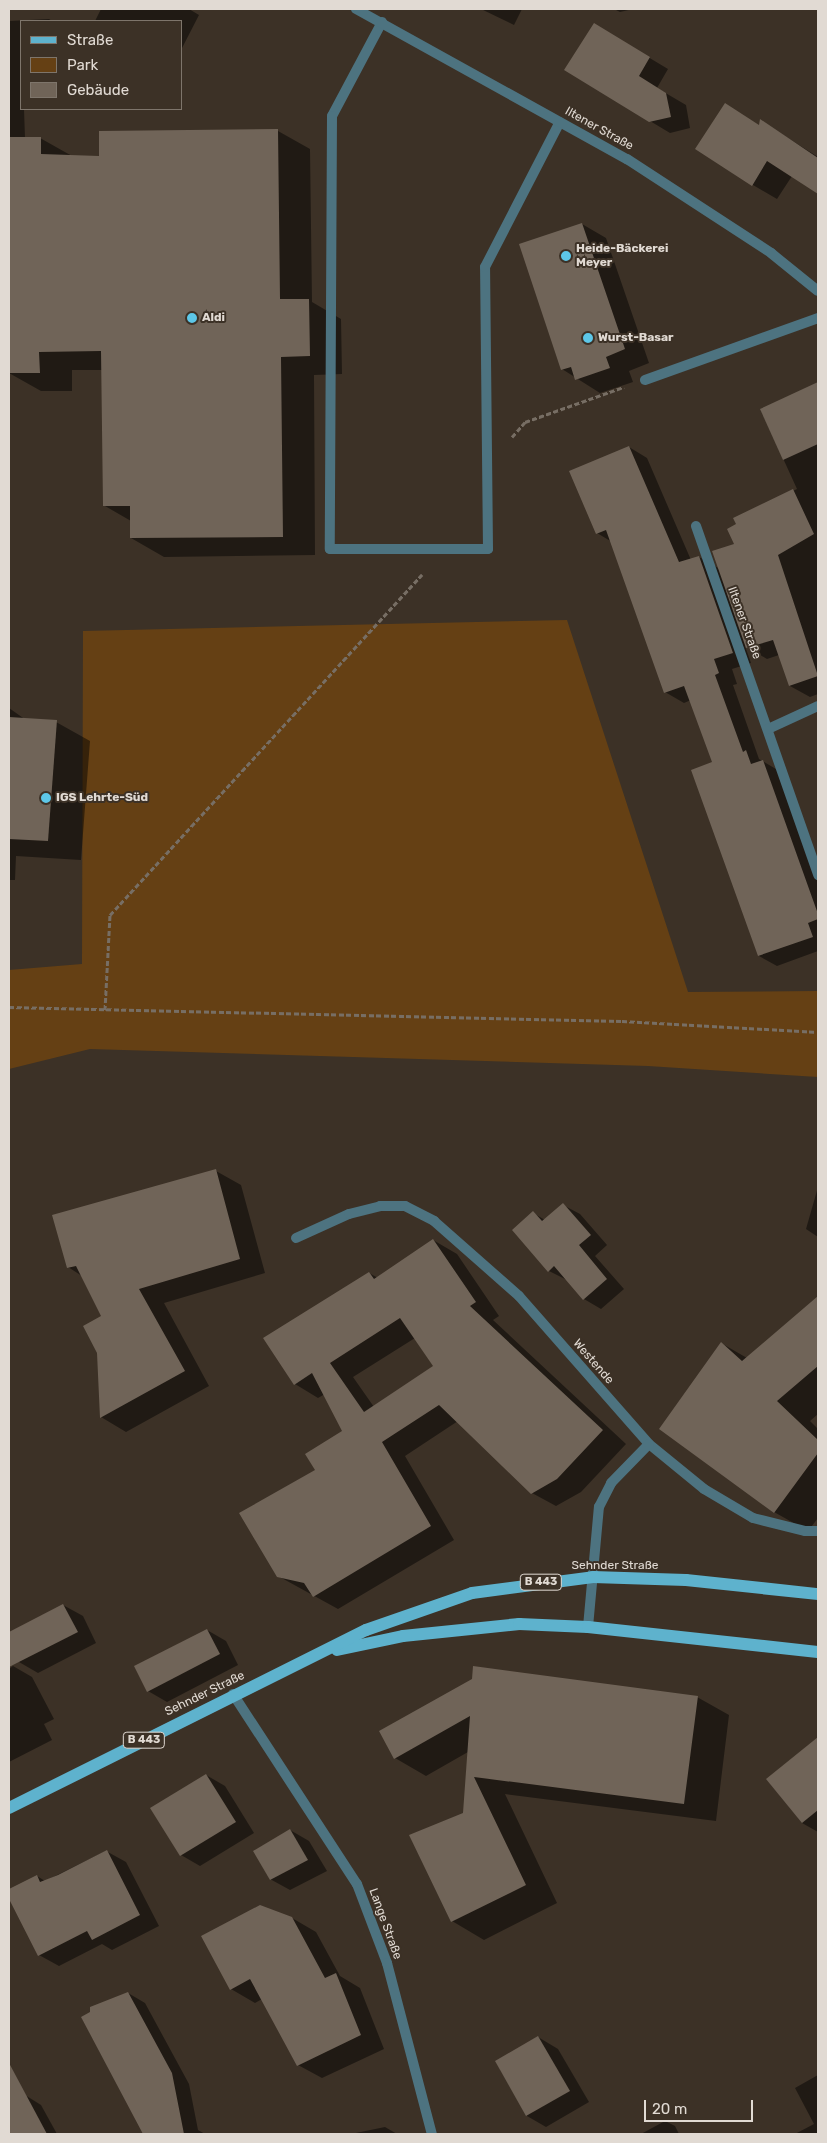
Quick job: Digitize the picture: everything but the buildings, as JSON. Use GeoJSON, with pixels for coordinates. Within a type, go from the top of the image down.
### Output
{"type":"FeatureCollection","features":[{"type":"Feature","properties":{"kind":"main road","name":"Sehnder Straße"},"geometry":{"type":"LineString","coordinates":[[9,1808],[233,1694],[366,1630],[472,1593],[593,1577],[686,1580],[818,1594]]}},
{"type":"Feature","properties":{"kind":"main road","name":"Sehnder Straße"},"geometry":{"type":"LineString","coordinates":[[279,1673],[327,1653],[403,1636],[520,1624],[588,1628],[818,1652]]}},
{"type":"Feature","properties":{"kind":"street","name":"Iltener Straße"},"geometry":{"type":"LineString","coordinates":[[356,9],[627,159],[763,248],[818,291]]}},
{"type":"Feature","properties":{"kind":"street"},"geometry":{"type":"LineString","coordinates":[[382,22],[332,116],[330,549],[488,548],[485,267],[560,122]]}},
{"type":"Feature","properties":{"kind":"street"},"geometry":{"type":"LineString","coordinates":[[645,380],[818,318]]}},
{"type":"Feature","properties":{"kind":"street","name":"Iltener Straße"},"geometry":{"type":"LineString","coordinates":[[696,526],[818,875]]}},
{"type":"Feature","properties":{"kind":"street"},"geometry":{"type":"LineString","coordinates":[[768,729],[818,706]]}},
{"type":"Feature","properties":{"kind":"street","name":"Westende"},"geometry":{"type":"LineString","coordinates":[[296,1238],[349,1214],[380,1206],[406,1206],[434,1221],[519,1296],[649,1444],[704,1489],[753,1518],[779,1526],[818,1531]]}},
{"type":"Feature","properties":{"kind":"street"},"geometry":{"type":"LineString","coordinates":[[588,1628],[600,1507],[611,1483],[649,1444]]}},
{"type":"Feature","properties":{"kind":"street","name":"Lange Straße"},"geometry":{"type":"LineString","coordinates":[[233,1694],[357,1884],[387,1963],[432,2134]]}},
{"type":"Feature","properties":{"kind":"path"},"geometry":{"type":"LineString","coordinates":[[505,444],[525,422],[645,380]]}},
{"type":"Feature","properties":{"kind":"path"},"geometry":{"type":"LineString","coordinates":[[105,1010],[110,915],[426,570]]}},
{"type":"Feature","properties":{"kind":"path"},"geometry":{"type":"LineString","coordinates":[[9,1008],[622,1021],[818,1032]]}},
{"type":"Feature","properties":{"kind":"green space"},"geometry":{"type":"Polygon","coordinates":[[[567,620],[688,992],[818,991],[818,1077],[648,1066],[90,1049],[9,1069],[9,970],[82,964],[83,631],[567,620]]]}},
{"type":"Feature","properties":{"kind":"place","name":"Heide-Bäckerei Meyer"},"geometry":{"type":"Point","coordinates":[566,256]}},
{"type":"Feature","properties":{"kind":"place","name":"Aldi"},"geometry":{"type":"Point","coordinates":[192,318]}},
{"type":"Feature","properties":{"kind":"place","name":"Wurst-Basar"},"geometry":{"type":"Point","coordinates":[588,338]}},
{"type":"Feature","properties":{"kind":"place","name":"IGS Lehrte-Süd"},"geometry":{"type":"Point","coordinates":[46,798]}}]}
